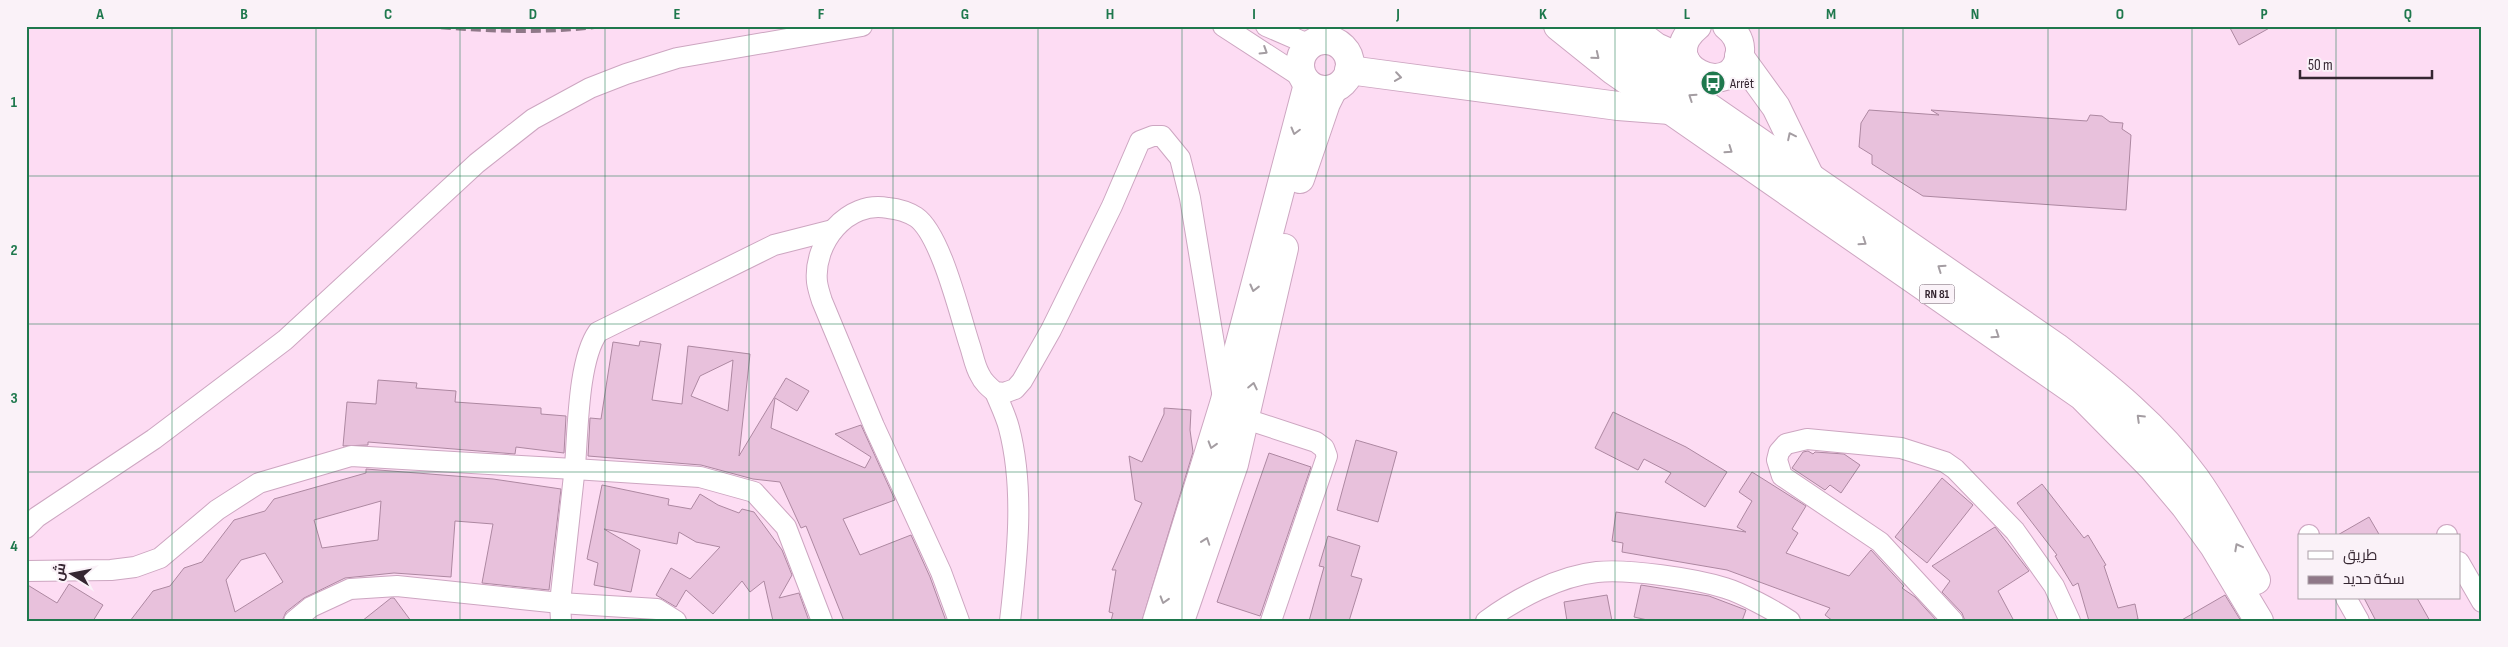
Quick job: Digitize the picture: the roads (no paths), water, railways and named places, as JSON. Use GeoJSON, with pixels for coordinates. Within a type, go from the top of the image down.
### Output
{"type":"FeatureCollection","features":[{"type":"Feature","properties":{"kind":"main road"},"geometry":{"type":"LineString","coordinates":[[1157,621],[1235,412],[1342,26]]}},
{"type":"Feature","properties":{"kind":"main road","name":"RN 81"},"geometry":{"type":"LineString","coordinates":[[1558,26],[1614,71],[2082,396],[2147,461],[2185,506],[2214,546],[2259,621]]}},
{"type":"Feature","properties":{"kind":"main road","name":"RN 81"},"geometry":{"type":"LineString","coordinates":[[1591,26],[2056,347],[2099,380],[2168,444],[2195,477],[2224,521],[2278,621]]}},
{"type":"Feature","properties":{"kind":"main road"},"geometry":{"type":"LineString","coordinates":[[1628,26],[1656,47],[1686,42]]}},
{"type":"Feature","properties":{"kind":"main road"},"geometry":{"type":"LineString","coordinates":[[1639,26],[1686,42],[1702,77],[1712,79],[1729,72],[1736,65],[1739,56],[1737,38],[1727,26]]}},
{"type":"Feature","properties":{"kind":"main road"},"geometry":{"type":"LineString","coordinates":[[1328,75],[1338,44],[1316,38],[1305,50],[1300,64],[1328,75],[1671,110]]}},
{"type":"Feature","properties":{"kind":"main road"},"geometry":{"type":"LineString","coordinates":[[1648,67],[1667,64],[1686,42]]}},
{"type":"Feature","properties":{"kind":"main road"},"geometry":{"type":"LineString","coordinates":[[1739,56],[1776,107],[1812,180]]}},
{"type":"Feature","properties":{"kind":"main road"},"geometry":{"type":"LineString","coordinates":[[1180,621],[1234,464],[1235,412]]}},
{"type":"Feature","properties":{"kind":"street"},"geometry":{"type":"LineString","coordinates":[[26,528],[37,517],[154,439],[285,340],[477,163],[533,120],[590,88],[677,58],[862,26]]}},
{"type":"Feature","properties":{"kind":"street"},"geometry":{"type":"LineString","coordinates":[[1223,26],[1328,75]]}},
{"type":"Feature","properties":{"kind":"street"},"geometry":{"type":"LineString","coordinates":[[1266,26],[1316,38]]}},
{"type":"Feature","properties":{"kind":"street"},"geometry":{"type":"LineString","coordinates":[[995,392],[1015,389],[1022,380],[1051,330],[1112,206],[1140,142],[1153,136],[1162,136],[1180,158],[1235,412],[1316,442],[1324,448],[1327,456],[1271,621]]}},
{"type":"Feature","properties":{"kind":"street"},"geometry":{"type":"LineString","coordinates":[[960,621],[941,572],[874,426],[822,301],[817,282],[818,267],[823,248],[833,230],[845,217],[865,207],[880,206],[907,213],[926,225],[941,257],[979,374],[995,392],[1009,427],[1018,494],[1015,580],[1010,621]]}},
{"type":"Feature","properties":{"kind":"street"},"geometry":{"type":"LineString","coordinates":[[560,612],[587,356],[592,341],[598,332],[774,245],[833,230]]}},
{"type":"Feature","properties":{"kind":"street"},"geometry":{"type":"LineString","coordinates":[[1953,621],[1880,542],[1782,476],[1777,460],[1779,452],[1786,444],[1807,439],[1900,448],[1945,462],[1956,469],[2016,531],[2054,586],[2070,621]]}},
{"type":"Feature","properties":{"kind":"street"},"geometry":{"type":"LineString","coordinates":[[26,571],[112,570],[135,567],[160,558],[217,510],[259,483],[351,456],[574,468],[700,477],[754,492],[786,527],[822,621]]}},
{"type":"Feature","properties":{"kind":"street"},"geometry":{"type":"LineString","coordinates":[[2460,564],[2482,602]]}},
{"type":"Feature","properties":{"kind":"street"},"geometry":{"type":"LineString","coordinates":[[1486,621],[1514,601],[1570,578],[1597,572],[1623,572],[1676,578],[1726,588],[1790,621]]}},
{"type":"Feature","properties":{"kind":"street"},"geometry":{"type":"LineString","coordinates":[[294,621],[311,607],[350,589],[397,586],[560,612],[657,609],[676,621]]}},
{"type":"Feature","properties":{"kind":"street"},"geometry":{"type":"LineString","coordinates":[[2347,600],[2359,621]]}},
{"type":"Feature","properties":{"kind":"railway"},"geometry":{"type":"LineString","coordinates":[[426,26],[514,31],[581,29],[603,26]]}},
{"type":"Feature","properties":{"kind":"place","name":"Arrêt"},"geometry":{"type":"Point","coordinates":[1713,83]}}]}
